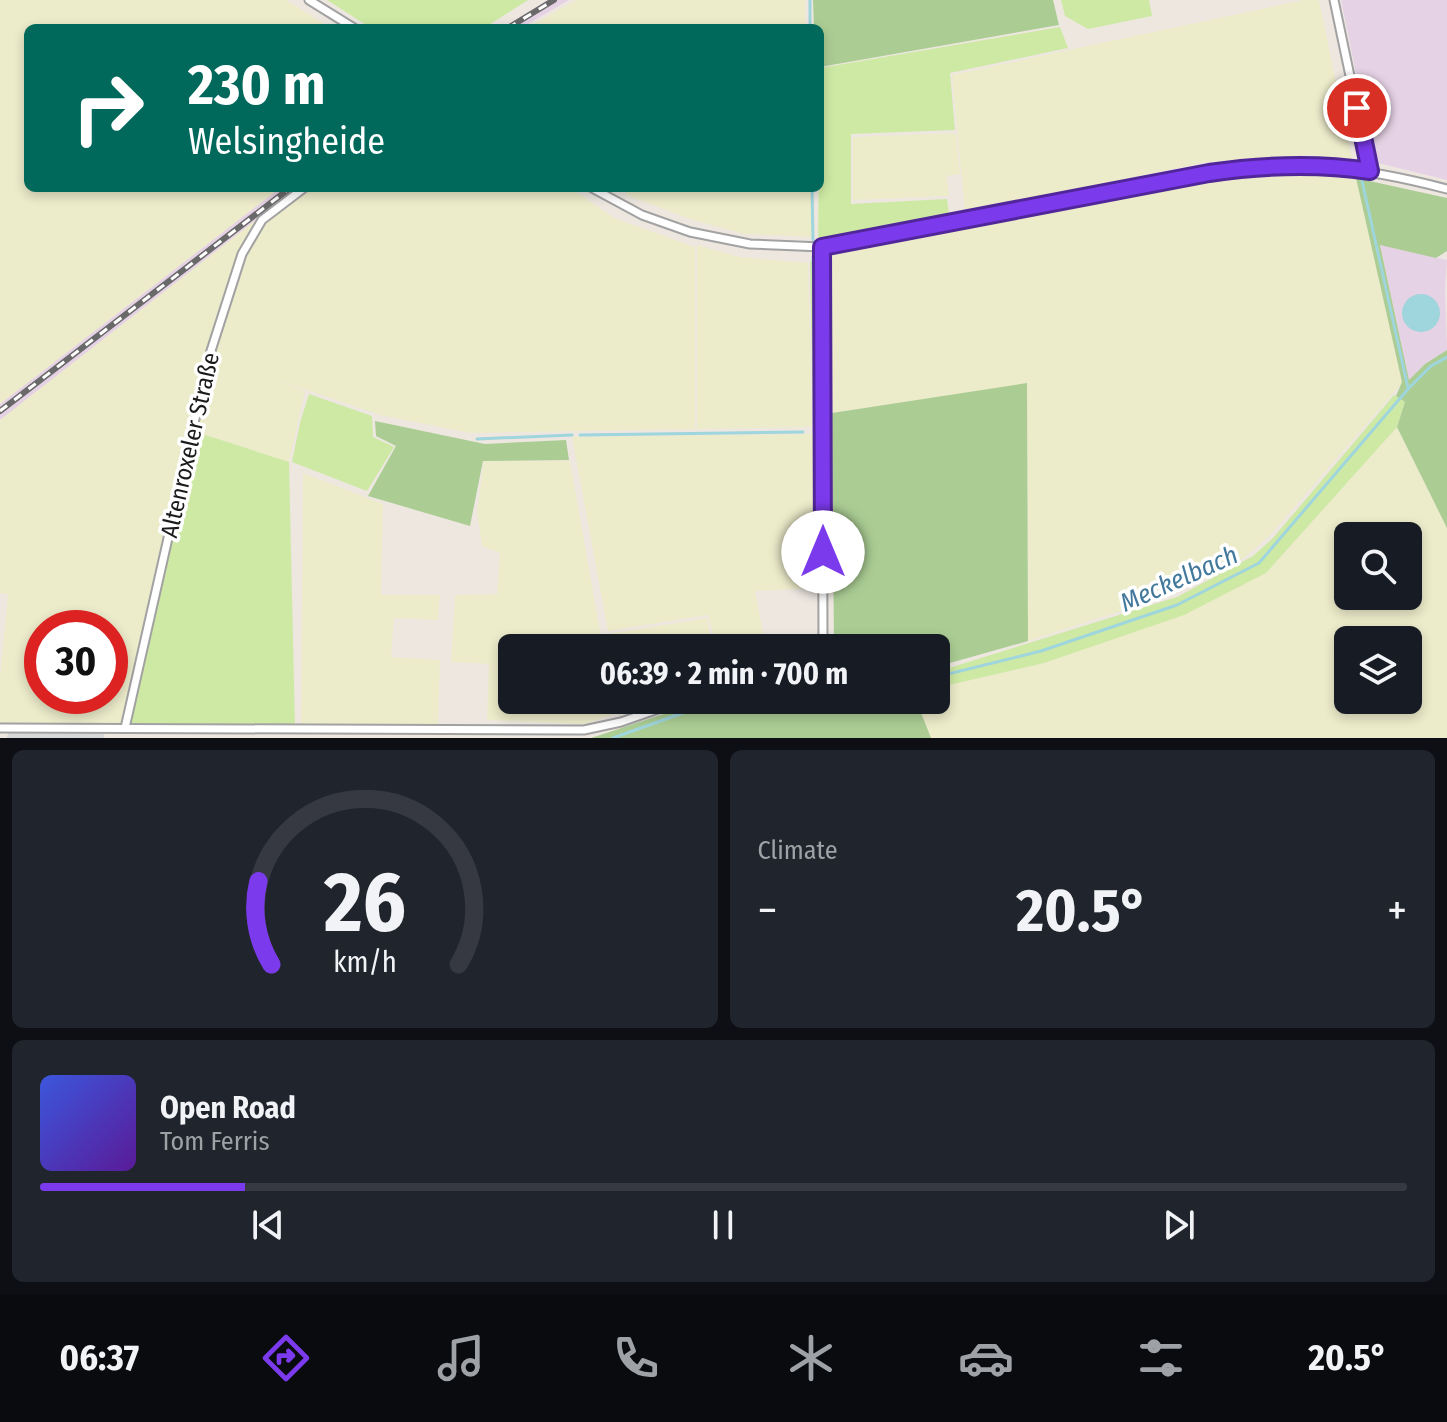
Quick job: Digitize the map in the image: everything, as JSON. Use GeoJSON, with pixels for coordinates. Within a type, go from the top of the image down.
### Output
{"type":"FeatureCollection","features":[{"type":"Feature","properties":{"kind":"street"},"geometry":{"type":"LineString","coordinates":[[309,0],[348,24]]}},
{"type":"Feature","properties":{"kind":"street"},"geometry":{"type":"LineString","coordinates":[[1334,0],[1370,171]]}},
{"type":"Feature","properties":{"kind":"street"},"geometry":{"type":"LineString","coordinates":[[599,192],[642,215],[690,232],[750,244],[822,247],[1239,168],[1304,165],[1370,171],[1447,189]]}},
{"type":"Feature","properties":{"kind":"street","name":"Altenroxeler Straße"},"geometry":{"type":"LineString","coordinates":[[125,728],[209,357],[242,254],[262,220],[299,192]]}},
{"type":"Feature","properties":{"kind":"street"},"geometry":{"type":"LineString","coordinates":[[822,247],[823,634]]}},
{"type":"Feature","properties":{"kind":"street"},"geometry":{"type":"LineString","coordinates":[[0,728],[347,734],[584,730],[644,714]]}},
{"type":"Feature","properties":{"kind":"shaded area"},"geometry":{"type":"Polygon","coordinates":[[[548,0],[569,0],[528,24],[509,24],[548,0]]]}},
{"type":"Feature","properties":{"kind":"shaded area"},"geometry":{"type":"Polygon","coordinates":[[[1341,0],[1447,0],[1447,180],[1374,162],[1341,0]]]}},
{"type":"Feature","properties":{"kind":"shaded area"},"geometry":{"type":"Polygon","coordinates":[[[275,192],[293,192],[0,420],[0,404],[275,192]]]}},
{"type":"Feature","properties":{"kind":"shaded area"},"geometry":{"type":"Polygon","coordinates":[[[1380,244],[1447,260],[1447,350],[1425,364],[1409,381],[1380,244]]]}},
{"type":"Feature","properties":{"kind":"shaded area"},"geometry":{"type":"Polygon","coordinates":[[[8,733],[104,733],[104,738],[7,738],[8,733]]]}},
{"type":"Feature","properties":{"kind":"green space"},"geometry":{"type":"Polygon","coordinates":[[[0,0],[286,0],[325,24],[24,24],[24,192],[275,192],[0,404],[0,0]]]}},
{"type":"Feature","properties":{"kind":"green space"},"geometry":{"type":"Polygon","coordinates":[[[327,0],[528,0],[490,24],[365,24],[327,0]]]}},
{"type":"Feature","properties":{"kind":"green space"},"geometry":{"type":"Polygon","coordinates":[[[576,0],[805,0],[805,24],[534,24],[576,0]]]}},
{"type":"Feature","properties":{"kind":"green space"},"geometry":{"type":"Polygon","coordinates":[[[813,0],[1053,0],[1059,25],[824,66],[824,24],[814,24],[813,0]]]}},
{"type":"Feature","properties":{"kind":"green space"},"geometry":{"type":"Polygon","coordinates":[[[1061,0],[1149,0],[1152,16],[1088,29],[1065,16],[1061,0]]]}},
{"type":"Feature","properties":{"kind":"green space"},"geometry":{"type":"Polygon","coordinates":[[[1304,0],[1319,0],[1352,159],[1307,155],[1206,162],[965,212],[952,75],[1304,0]]]}},
{"type":"Feature","properties":{"kind":"green space"},"geometry":{"type":"Polygon","coordinates":[[[1060,27],[1068,48],[950,73],[955,130],[851,134],[851,204],[947,199],[949,214],[818,241],[819,192],[824,192],[824,67],[1060,27]]]}},
{"type":"Feature","properties":{"kind":"green space"},"geometry":{"type":"Polygon","coordinates":[[[956,133],[960,174],[947,176],[949,196],[853,200],[853,137],[956,133]]]}},
{"type":"Feature","properties":{"kind":"green space"},"geometry":{"type":"Polygon","coordinates":[[[1304,173],[1356,178],[1402,383],[1270,535],[1244,558],[1176,593],[1028,641],[1027,384],[832,413],[831,255],[1211,181],[1254,174],[1304,173]]]}},
{"type":"Feature","properties":{"kind":"green space"},"geometry":{"type":"Polygon","coordinates":[[[1356,178],[1447,198],[1447,251],[1436,258],[1380,245],[1409,380],[1425,364],[1447,350],[1447,528],[1397,427],[1405,402],[1396,396],[1402,382],[1356,178]]]}},
{"type":"Feature","properties":{"kind":"green space"},"geometry":{"type":"Polygon","coordinates":[[[308,192],[577,192],[614,218],[695,247],[695,429],[470,433],[380,415],[280,381],[305,391],[289,462],[196,432],[213,358],[247,255],[266,223],[308,192]]]}},
{"type":"Feature","properties":{"kind":"green space"},"geometry":{"type":"Polygon","coordinates":[[[626,192],[811,192],[813,237],[744,234],[693,220],[626,195],[626,192]]]}},
{"type":"Feature","properties":{"kind":"green space"},"geometry":{"type":"Polygon","coordinates":[[[257,219],[239,252],[204,357],[128,692],[128,610],[24,610],[24,714],[123,714],[121,723],[0,723],[0,676],[8,594],[0,593],[0,420],[257,219]]]}},
{"type":"Feature","properties":{"kind":"green space"},"geometry":{"type":"Polygon","coordinates":[[[697,245],[740,257],[808,263],[812,427],[697,429],[697,245]]]}},
{"type":"Feature","properties":{"kind":"green space"},"geometry":{"type":"Polygon","coordinates":[[[810,261],[816,261],[819,426],[813,426],[810,261]]]}},
{"type":"Feature","properties":{"kind":"green space"},"geometry":{"type":"Polygon","coordinates":[[[1027,383],[1028,641],[950,663],[950,634],[834,634],[832,413],[1027,383]]]}},
{"type":"Feature","properties":{"kind":"green space"},"geometry":{"type":"Polygon","coordinates":[[[309,394],[372,416],[373,437],[394,447],[367,491],[292,462],[309,394]]]}},
{"type":"Feature","properties":{"kind":"green space"},"geometry":{"type":"Polygon","coordinates":[[[1394,395],[1405,402],[1397,427],[1266,573],[1184,615],[1044,663],[950,685],[950,668],[1177,597],[1253,556],[1273,538],[1394,395]]]}},
{"type":"Feature","properties":{"kind":"green space"},"geometry":{"type":"Polygon","coordinates":[[[375,421],[485,444],[566,440],[569,460],[483,461],[470,526],[368,496],[396,446],[376,436],[375,421]]]}},
{"type":"Feature","properties":{"kind":"green space"},"geometry":{"type":"Polygon","coordinates":[[[1397,427],[1447,528],[1447,738],[931,738],[922,714],[950,714],[950,685],[1044,663],[1266,573],[1397,427]]]}},
{"type":"Feature","properties":{"kind":"green space"},"geometry":{"type":"Polygon","coordinates":[[[196,432],[289,462],[295,727],[130,724],[196,432]]]}},
{"type":"Feature","properties":{"kind":"green space"},"geometry":{"type":"Polygon","coordinates":[[[813,434],[817,588],[755,591],[763,634],[713,634],[708,615],[608,631],[572,437],[813,434]]]}},
{"type":"Feature","properties":{"kind":"green space"},"geometry":{"type":"Polygon","coordinates":[[[484,461],[570,461],[601,634],[498,634],[498,714],[615,714],[584,724],[487,720],[489,664],[451,662],[455,595],[497,594],[500,553],[482,546],[477,512],[484,461]]]}},
{"type":"Feature","properties":{"kind":"green space"},"geometry":{"type":"Polygon","coordinates":[[[303,473],[383,504],[381,595],[440,595],[438,620],[394,618],[391,657],[440,660],[438,725],[301,725],[303,473]]]}},
{"type":"Feature","properties":{"kind":"green space"},"geometry":{"type":"Polygon","coordinates":[[[707,618],[710,634],[608,634],[707,618]]]}},
{"type":"Feature","properties":{"kind":"green space"},"geometry":{"type":"Polygon","coordinates":[[[664,714],[922,714],[931,738],[591,738],[664,714]]]}},
{"type":"Feature","properties":{"kind":"water"},"geometry":{"type":"Polygon","coordinates":[[[1421,294],[1434,300],[1440,313],[1434,326],[1421,332],[1408,326],[1402,313],[1408,300],[1421,294]]]}},
{"type":"Feature","properties":{"kind":"waterway"},"geometry":{"type":"LineString","coordinates":[[810,0],[810,24]]}},
{"type":"Feature","properties":{"kind":"waterway"},"geometry":{"type":"LineString","coordinates":[[1362,181],[1408,388]]}},
{"type":"Feature","properties":{"kind":"waterway"},"geometry":{"type":"LineString","coordinates":[[812,192],[813,240]]}},
{"type":"Feature","properties":{"kind":"waterway"},"geometry":{"type":"LineString","coordinates":[[813,256],[816,432]]}},
{"type":"Feature","properties":{"kind":"waterway","name":"Meckelbach"},"geometry":{"type":"LineString","coordinates":[[950,674],[1041,651],[1177,605],[1259,563],[1408,389],[1431,366],[1447,357]]}},
{"type":"Feature","properties":{"kind":"waterway"},"geometry":{"type":"LineString","coordinates":[[580,435],[803,432]]}},
{"type":"Feature","properties":{"kind":"waterway"},"geometry":{"type":"LineString","coordinates":[[477,439],[572,435]]}},
{"type":"Feature","properties":{"kind":"waterway","name":"Meckelbach"},"geometry":{"type":"LineString","coordinates":[[613,738],[680,714]]}},
{"type":"Feature","properties":{"kind":"railway"},"geometry":{"type":"LineString","coordinates":[[515,24],[554,0]]}},
{"type":"Feature","properties":{"kind":"railway"},"geometry":{"type":"LineString","coordinates":[[0,411],[285,192]]}},
{"type":"Feature","properties":{"kind":"route"},"geometry":{"type":"LineString","coordinates":[[823,552],[822,247],[1254,166],[1343,167],[1370,171],[1357,108]]}}]}
